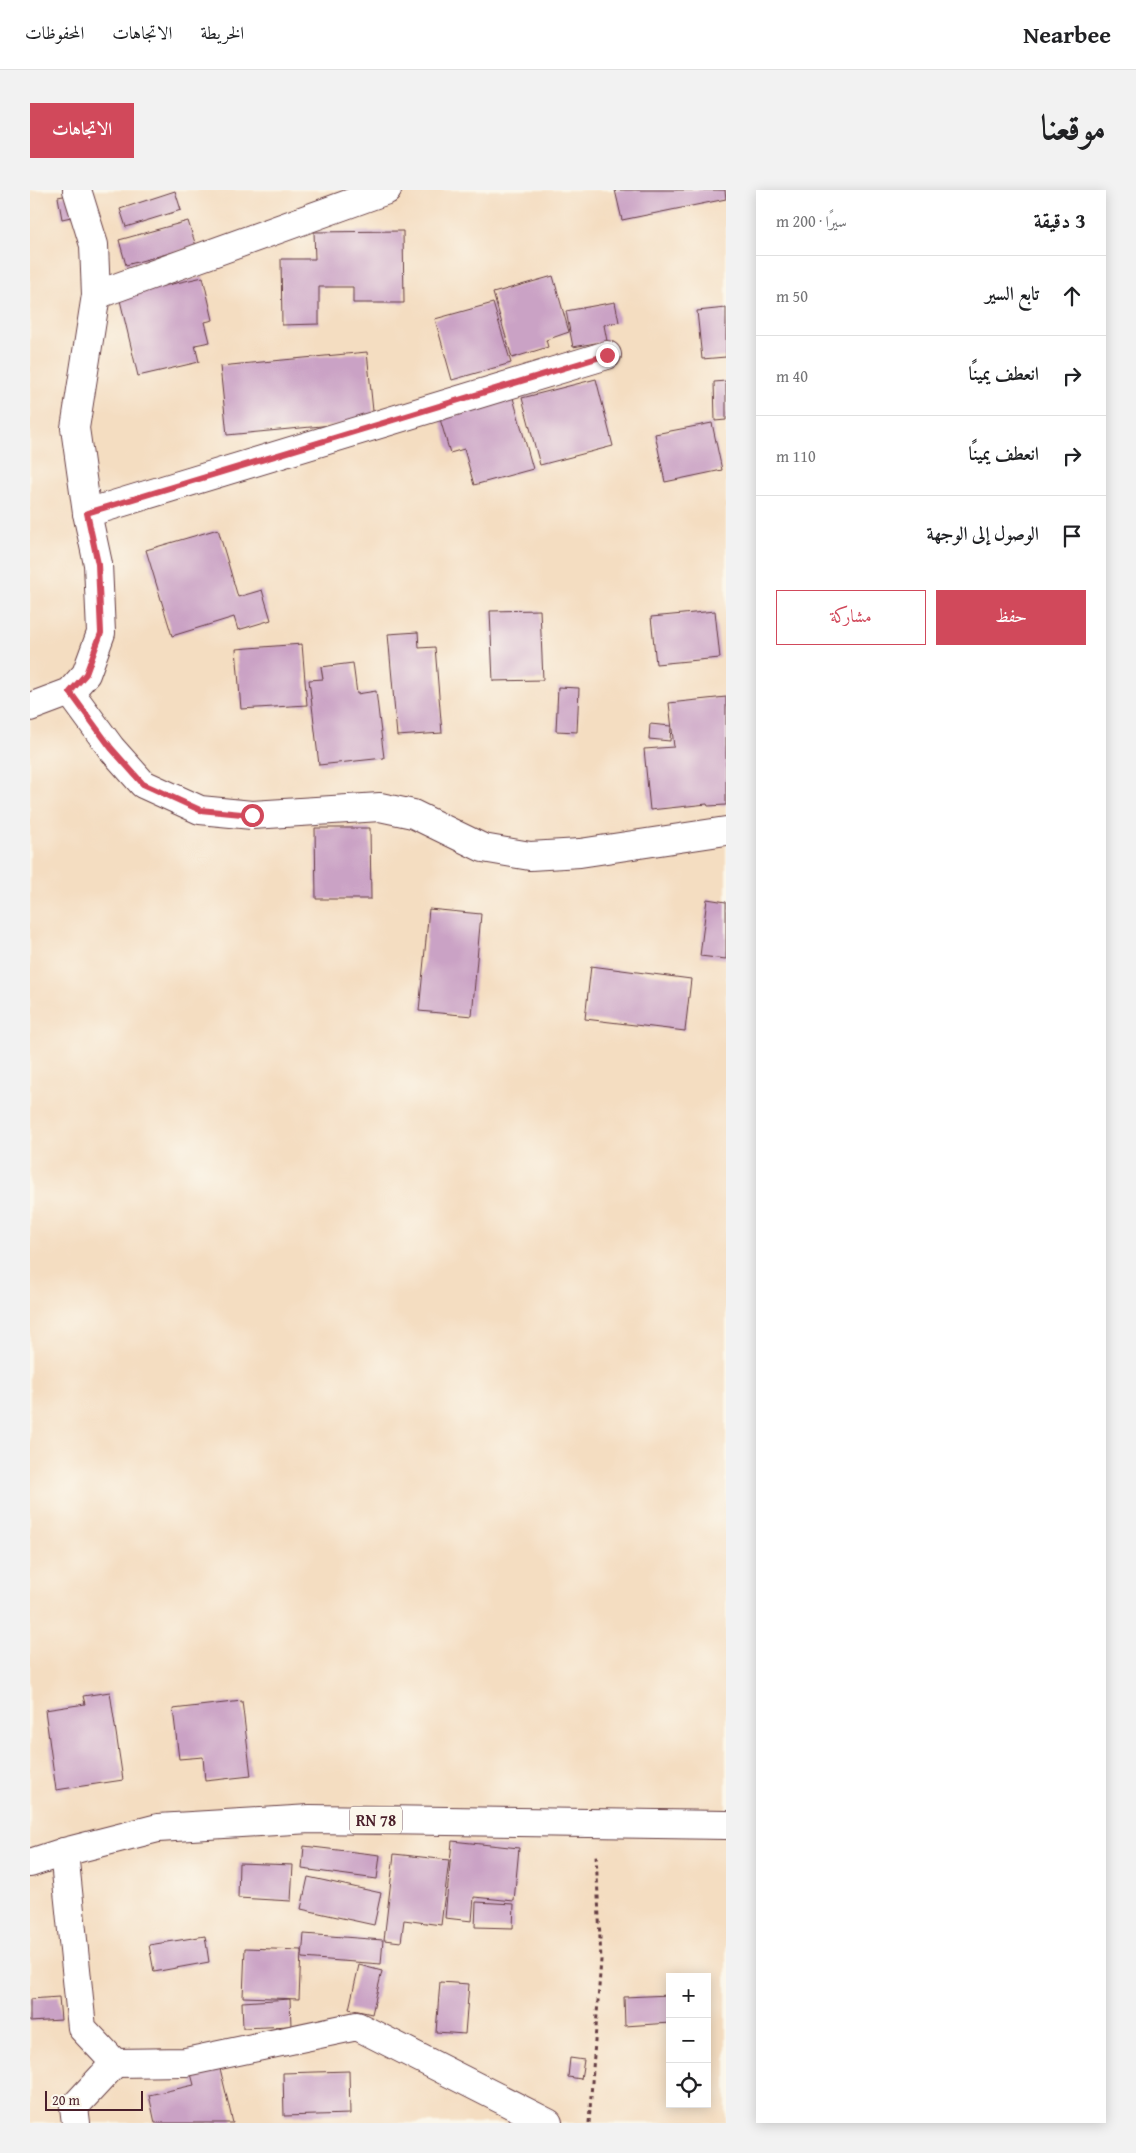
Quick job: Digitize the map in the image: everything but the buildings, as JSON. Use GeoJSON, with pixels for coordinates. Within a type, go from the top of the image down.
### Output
{"type":"FeatureCollection","features":[{"type":"Feature","properties":{"kind":"street"},"geometry":{"type":"LineString","coordinates":[[30,707],[70,692],[86,674],[101,633],[98,564],[87,513],[74,428],[96,295],[94,245],[77,190]]}},
{"type":"Feature","properties":{"kind":"street"},"geometry":{"type":"LineString","coordinates":[[96,295],[387,190]]}},
{"type":"Feature","properties":{"kind":"street"},"geometry":{"type":"LineString","coordinates":[[87,513],[607,355]]}},
{"type":"Feature","properties":{"kind":"street"},"geometry":{"type":"LineString","coordinates":[[70,692],[111,748],[143,784],[200,810],[252,815],[380,807],[413,814],[483,848],[530,856],[580,852],[726,831]]}},
{"type":"Feature","properties":{"kind":"street","name":"RN 78"},"geometry":{"type":"LineString","coordinates":[[30,1863],[64,1852],[158,1828],[310,1819],[726,1825]]}},
{"type":"Feature","properties":{"kind":"street"},"geometry":{"type":"LineString","coordinates":[[64,1852],[82,2028],[115,2063]]}},
{"type":"Feature","properties":{"kind":"street"},"geometry":{"type":"LineString","coordinates":[[76,2123],[74,2107],[115,2063],[186,2062],[357,2026],[548,2123]]}},
{"type":"Feature","properties":{"kind":"path"},"geometry":{"type":"LineString","coordinates":[[589,2123],[601,1960],[594,1823]]}},
{"type":"Feature","properties":{"kind":"route"},"geometry":{"type":"LineString","coordinates":[[252,815],[200,810],[143,784],[111,748],[70,692],[86,674],[101,633],[98,564],[87,513],[607,355]]}}]}
